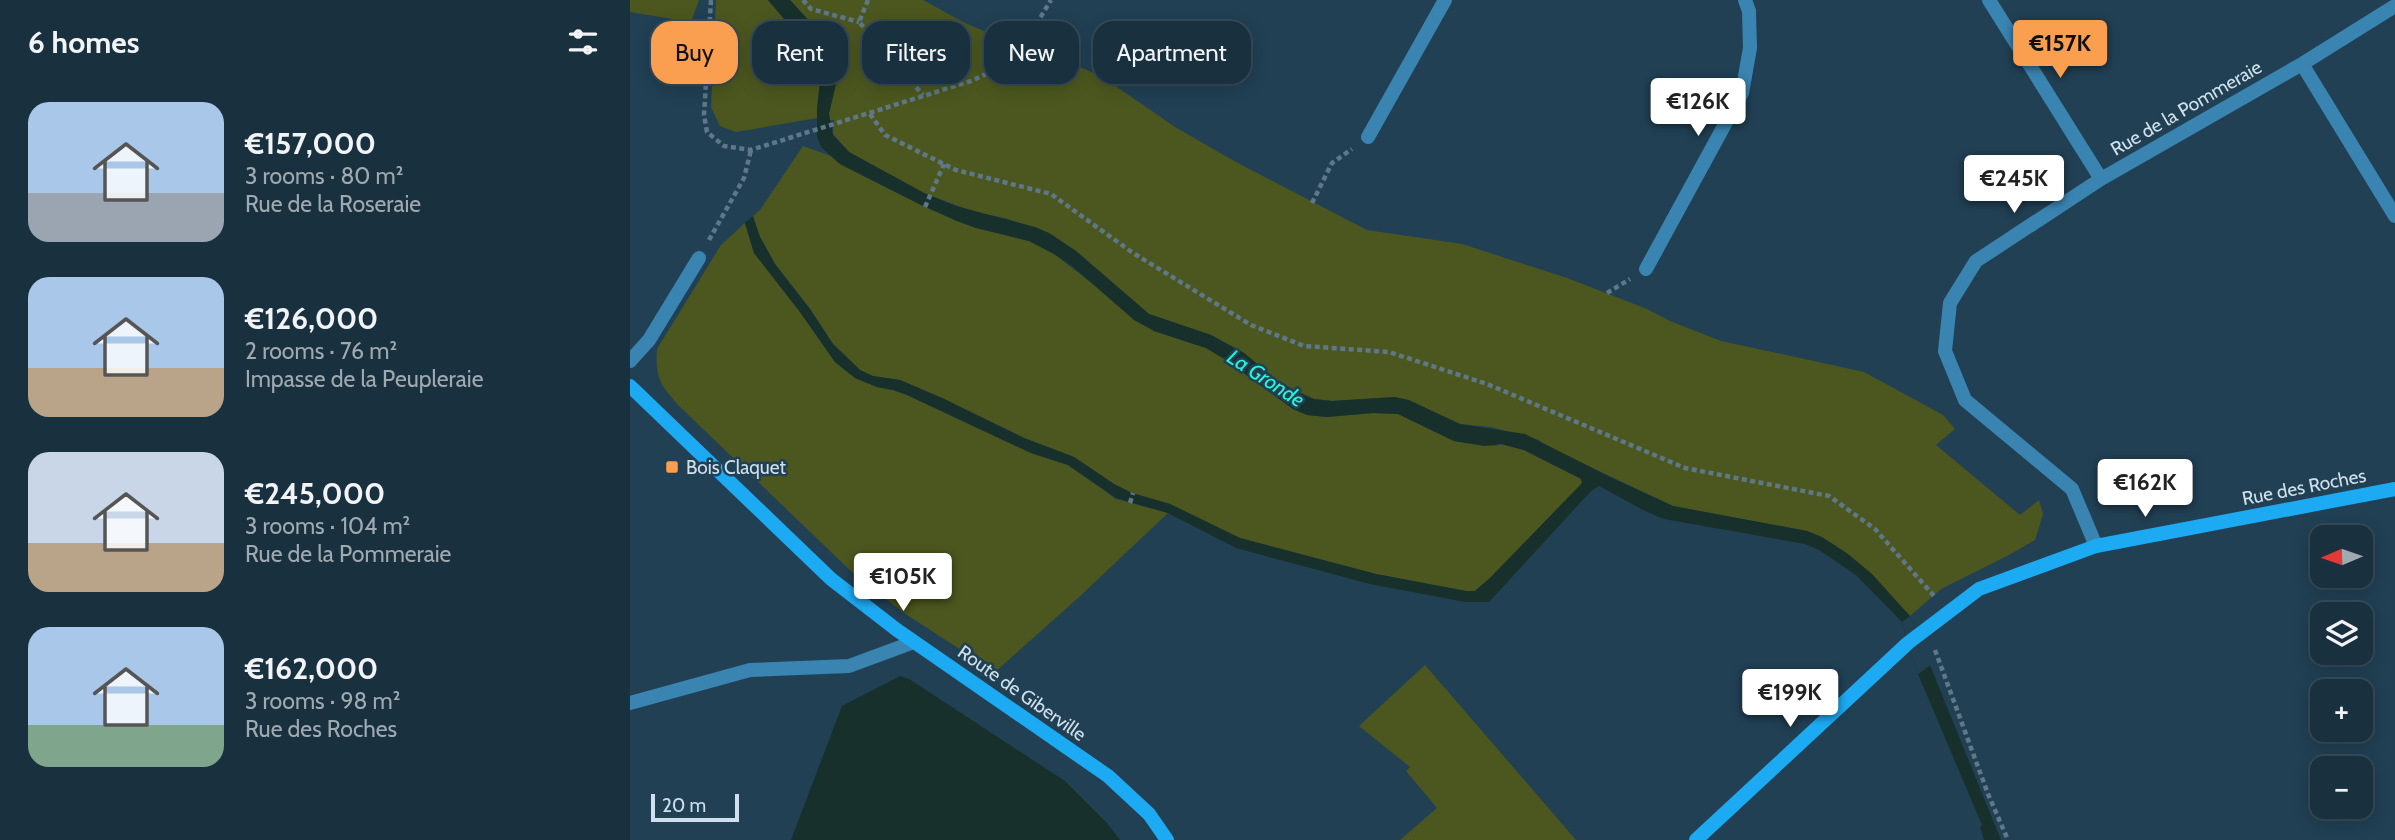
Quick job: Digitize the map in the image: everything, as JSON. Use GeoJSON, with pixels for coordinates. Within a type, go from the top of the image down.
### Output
{"type":"FeatureCollection","features":[{"type":"Feature","properties":{"kind":"street"},"geometry":{"type":"LineString","coordinates":[[1368,137],[1445,0]]}},
{"type":"Feature","properties":{"kind":"street"},"geometry":{"type":"LineString","coordinates":[[1646,269],[1742,93],[1750,48],[1749,11],[1745,0]]}},
{"type":"Feature","properties":{"kind":"street"},"geometry":{"type":"LineString","coordinates":[[1989,0],[2101,178]]}},
{"type":"Feature","properties":{"kind":"street","name":"Rue de la Pommeraie"},"geometry":{"type":"LineString","coordinates":[[2096,546],[2072,489],[1965,400],[1945,351],[1950,303],[1976,261],[2101,178],[2302,64],[2395,6]]}},
{"type":"Feature","properties":{"kind":"street"},"geometry":{"type":"LineString","coordinates":[[2302,64],[2395,216]]}},
{"type":"Feature","properties":{"kind":"street"},"geometry":{"type":"LineString","coordinates":[[630,361],[649,340],[699,258]]}},
{"type":"Feature","properties":{"kind":"street","name":"Route de Giberville"},"geometry":{"type":"LineString","coordinates":[[630,386],[831,579],[914,642],[1108,776],[1149,814],[1167,840]]}},
{"type":"Feature","properties":{"kind":"street","name":"Rue des Roches"},"geometry":{"type":"LineString","coordinates":[[1696,840],[1918,635],[1979,589],[2096,546],[2395,489]]}},
{"type":"Feature","properties":{"kind":"street"},"geometry":{"type":"LineString","coordinates":[[630,704],[751,670],[849,666],[914,642]]}},
{"type":"Feature","properties":{"kind":"path"},"geometry":{"type":"LineString","coordinates":[[711,0],[704,115],[707,132],[724,146],[751,150],[971,81],[998,69],[1020,54],[1051,0]]}},
{"type":"Feature","properties":{"kind":"path"},"geometry":{"type":"LineString","coordinates":[[803,0],[811,9],[859,22],[923,96]]}},
{"type":"Feature","properties":{"kind":"path"},"geometry":{"type":"LineString","coordinates":[[859,22],[868,0]]}},
{"type":"Feature","properties":{"kind":"path"},"geometry":{"type":"LineString","coordinates":[[870,114],[885,135],[956,170],[1051,194],[1133,253],[1251,326],[1304,346],[1388,352],[1487,384],[1685,468],[1829,496],[1875,529],[1936,598],[1918,613],[1918,635],[2008,840]]}},
{"type":"Feature","properties":{"kind":"path"},"geometry":{"type":"LineString","coordinates":[[1312,203],[1332,163],[1368,137]]}},
{"type":"Feature","properties":{"kind":"path"},"geometry":{"type":"LineString","coordinates":[[699,258],[744,178],[751,150]]}},
{"type":"Feature","properties":{"kind":"path"},"geometry":{"type":"LineString","coordinates":[[925,207],[944,164]]}},
{"type":"Feature","properties":{"kind":"path"},"geometry":{"type":"LineString","coordinates":[[1130,503],[1133,493]]}},
{"type":"Feature","properties":{"kind":"green space"},"geometry":{"type":"Polygon","coordinates":[[[630,0],[699,0],[691,21],[630,12],[630,0]]]}},
{"type":"Feature","properties":{"kind":"green space"},"geometry":{"type":"Polygon","coordinates":[[[716,0],[768,0],[785,21],[752,21],[752,84],[820,84],[817,118],[736,132],[720,126],[711,107],[712,84],[738,84],[738,21],[715,21],[716,0]]]}},
{"type":"Feature","properties":{"kind":"green space"},"geometry":{"type":"Polygon","coordinates":[[[790,0],[923,0],[961,21],[862,21],[862,84],[970,84],[970,25],[984,31],[984,84],[1079,84],[1079,67],[1093,73],[1093,84],[1113,84],[1175,127],[1234,161],[1367,230],[1462,244],[1567,278],[1721,341],[1864,372],[1943,415],[1955,429],[1936,445],[2020,515],[2039,500],[2043,514],[2035,540],[1941,589],[1910,616],[1850,557],[1807,531],[1673,506],[1544,445],[1539,440],[1491,427],[1460,424],[1395,397],[1332,401],[1314,399],[1279,382],[1244,353],[1211,335],[1149,314],[1076,251],[1049,233],[1005,218],[977,213],[924,193],[849,152],[833,134],[834,120],[830,120],[829,114],[829,84],[848,84],[848,21],[809,21],[790,0]]]}},
{"type":"Feature","properties":{"kind":"green space"},"geometry":{"type":"Polygon","coordinates":[[[803,146],[831,156],[840,164],[957,221],[1029,241],[1054,254],[1154,331],[1206,348],[1293,409],[1307,415],[1327,417],[1398,414],[1454,441],[1494,446],[1501,444],[1524,450],[1582,479],[1582,484],[1475,591],[1376,574],[1240,538],[1170,504],[1132,493],[1074,457],[1024,438],[900,380],[872,376],[860,370],[833,344],[775,264],[760,237],[753,216],[760,210],[803,146]]]}},
{"type":"Feature","properties":{"kind":"green space"},"geometry":{"type":"Polygon","coordinates":[[[745,223],[754,253],[835,362],[855,378],[907,395],[1031,453],[1068,465],[1116,499],[1168,513],[995,672],[904,613],[855,575],[678,405],[663,386],[658,374],[657,349],[721,245],[745,223]]]}},
{"type":"Feature","properties":{"kind":"green space"},"geometry":{"type":"Polygon","coordinates":[[[1425,665],[1576,840],[1400,840],[1437,808],[1406,771],[1410,767],[1359,726],[1425,665]]]}},
{"type":"Feature","properties":{"kind":"water"},"geometry":{"type":"Polygon","coordinates":[[[768,0],[790,0],[809,21],[786,21],[768,0]]]}},
{"type":"Feature","properties":{"kind":"water","name":"La Gronde"},"geometry":{"type":"Polygon","coordinates":[[[820,84],[836,84],[829,114],[833,135],[849,152],[924,193],[956,206],[1049,233],[1076,251],[1149,314],[1211,335],[1244,353],[1279,382],[1299,393],[1314,399],[1332,401],[1395,397],[1409,400],[1460,424],[1525,434],[1673,506],[1807,531],[1822,537],[1872,574],[1910,616],[2001,840],[1984,840],[1980,827],[1982,825],[1918,674],[1902,622],[1856,575],[1819,550],[1805,544],[1664,519],[1599,486],[1591,491],[1489,602],[1465,602],[1370,584],[1236,548],[1168,513],[1116,498],[1068,465],[1031,453],[907,395],[855,378],[835,362],[754,253],[745,223],[753,216],[760,237],[775,264],[833,344],[860,370],[873,376],[900,380],[942,398],[1024,438],[1074,457],[1132,493],[1170,504],[1240,538],[1376,574],[1475,591],[1582,483],[1581,479],[1524,450],[1501,444],[1484,446],[1454,441],[1398,414],[1327,417],[1307,415],[1293,409],[1206,348],[1154,331],[1134,320],[1072,266],[1054,254],[1029,241],[957,221],[840,164],[821,147],[817,137],[820,84]]]}},
{"type":"Feature","properties":{"kind":"water"},"geometry":{"type":"Polygon","coordinates":[[[900,676],[909,679],[1065,781],[1120,840],[791,840],[842,706],[900,676]]]}},
{"type":"Feature","properties":{"kind":"pier"},"geometry":{"type":"Polygon","coordinates":[[[1910,616],[1931,665],[1918,674],[1902,622],[1910,616]]]}},
{"type":"Feature","properties":{"kind":"place","name":"Bois Claquet"},"geometry":{"type":"Point","coordinates":[672,467]}}]}
